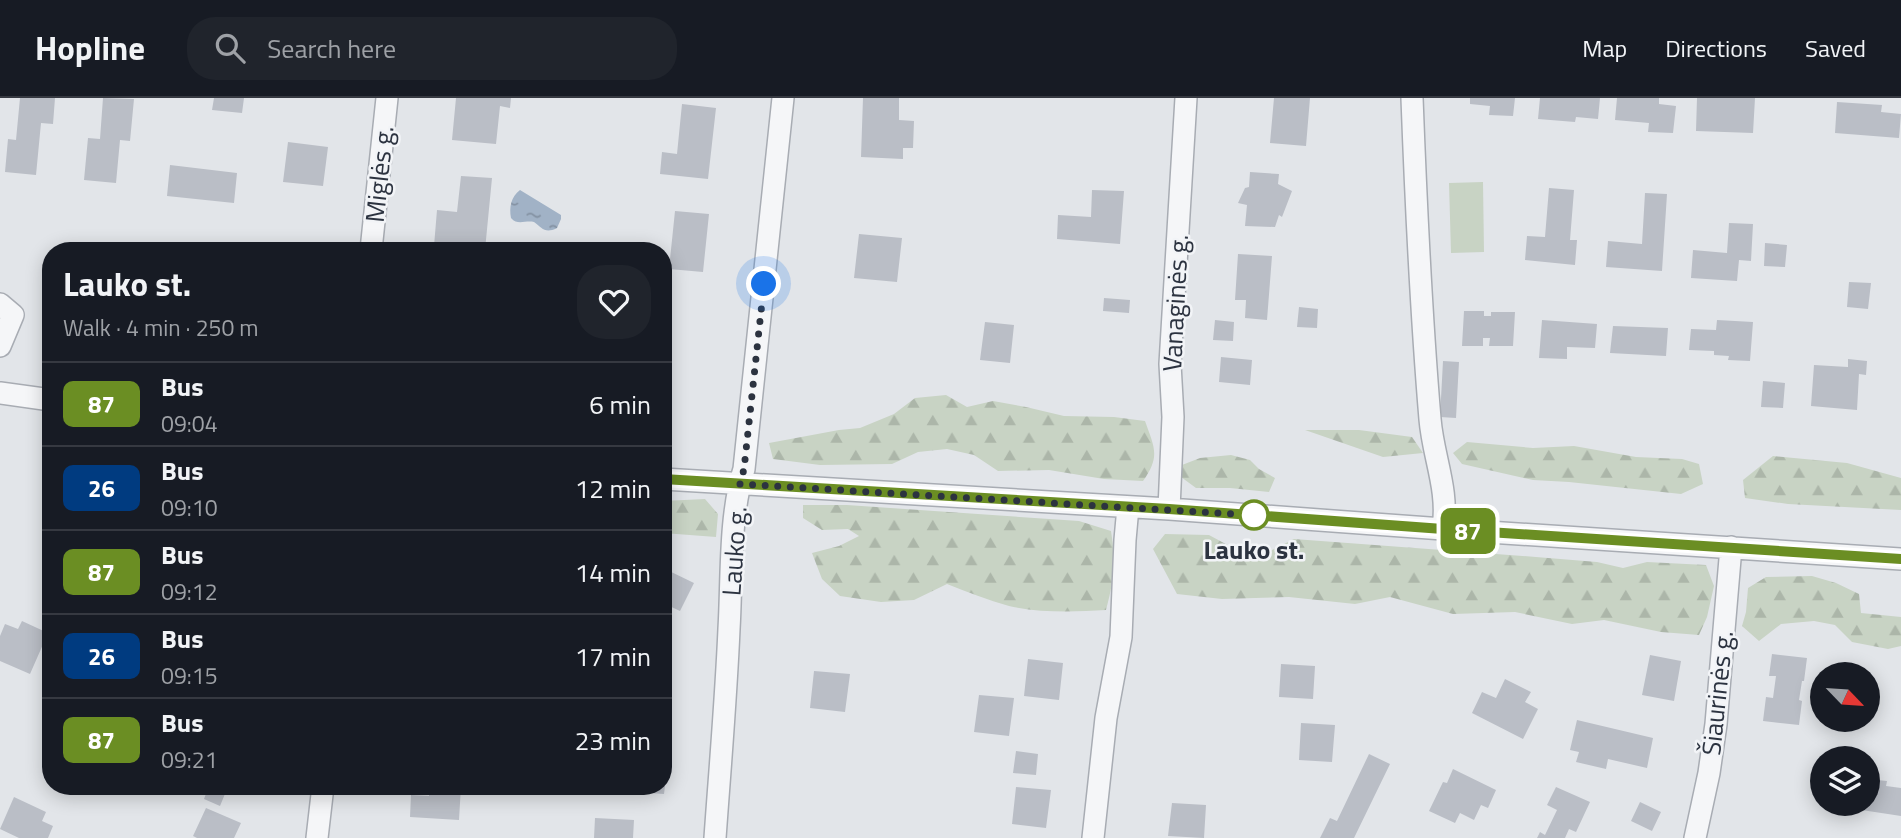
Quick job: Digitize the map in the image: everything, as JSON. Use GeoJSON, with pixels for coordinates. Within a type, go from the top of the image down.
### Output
{"type":"FeatureCollection","features":[{"type":"Feature","properties":{"kind":"street","name":"Miglės g."},"geometry":{"type":"LineString","coordinates":[[372,242],[387,98]]}},
{"type":"Feature","properties":{"kind":"street","name":"Lauko g."},"geometry":{"type":"LineString","coordinates":[[715,838],[735,513],[744,469],[783,98]]}},
{"type":"Feature","properties":{"kind":"street","name":"Vanaginės g."},"geometry":{"type":"LineString","coordinates":[[1169,509],[1173,417],[1170,364],[1186,98]]}},
{"type":"Feature","properties":{"kind":"street"},"geometry":{"type":"LineString","coordinates":[[1412,98],[1430,422],[1444,490],[1443,529]]}},
{"type":"Feature","properties":{"kind":"street"},"geometry":{"type":"LineString","coordinates":[[0,304],[13,315],[0,346]]}},
{"type":"Feature","properties":{"kind":"street"},"geometry":{"type":"LineString","coordinates":[[0,393],[42,399]]}},
{"type":"Feature","properties":{"kind":"street"},"geometry":{"type":"LineString","coordinates":[[672,480],[1169,509],[1901,559]]}},
{"type":"Feature","properties":{"kind":"street"},"geometry":{"type":"LineString","coordinates":[[1093,838],[1106,718],[1121,636],[1128,508]]}},
{"type":"Feature","properties":{"kind":"street","name":"Šiaurinės g."},"geometry":{"type":"LineString","coordinates":[[1695,838],[1716,724],[1731,547]]}},
{"type":"Feature","properties":{"kind":"street"},"geometry":{"type":"LineString","coordinates":[[317,838],[322,795]]}},
{"type":"Feature","properties":{"kind":"green space"},"geometry":{"type":"Polygon","coordinates":[[[1483,182],[1484,252],[1451,253],[1449,183],[1483,182]]]}},
{"type":"Feature","properties":{"kind":"green space"},"geometry":{"type":"Polygon","coordinates":[[[946,395],[967,407],[993,401],[1064,416],[1145,421],[1154,451],[1152,465],[1143,481],[1104,479],[1049,470],[998,471],[974,455],[947,449],[918,452],[892,464],[820,465],[773,459],[769,443],[860,428],[894,414],[915,398],[946,395]]]}},
{"type":"Feature","properties":{"kind":"green space"},"geometry":{"type":"Polygon","coordinates":[[[1305,430],[1359,430],[1412,437],[1423,453],[1383,457],[1305,430]]]}},
{"type":"Feature","properties":{"kind":"green space"},"geometry":{"type":"Polygon","coordinates":[[[1467,442],[1533,448],[1574,446],[1636,457],[1682,459],[1699,464],[1703,484],[1681,494],[1533,480],[1462,464],[1453,453],[1467,442]]]}},
{"type":"Feature","properties":{"kind":"green space"},"geometry":{"type":"Polygon","coordinates":[[[1231,455],[1250,460],[1275,478],[1269,492],[1196,488],[1181,477],[1182,465],[1200,458],[1231,455]]]}},
{"type":"Feature","properties":{"kind":"green space"},"geometry":{"type":"Polygon","coordinates":[[[1773,456],[1847,463],[1901,478],[1901,510],[1788,504],[1745,498],[1743,480],[1773,456]]]}},
{"type":"Feature","properties":{"kind":"green space"},"geometry":{"type":"Polygon","coordinates":[[[705,499],[718,514],[716,537],[672,534],[672,501],[705,499]]]}},
{"type":"Feature","properties":{"kind":"green space"},"geometry":{"type":"Polygon","coordinates":[[[803,505],[847,505],[1079,521],[1111,531],[1113,571],[1106,610],[1033,610],[1009,606],[947,584],[914,600],[881,602],[840,596],[822,579],[812,553],[839,546],[859,536],[848,529],[822,530],[803,518],[803,505]]]}},
{"type":"Feature","properties":{"kind":"green space"},"geometry":{"type":"Polygon","coordinates":[[[1165,534],[1209,535],[1235,549],[1270,551],[1294,539],[1597,562],[1623,568],[1647,562],[1706,565],[1714,586],[1707,617],[1699,635],[1661,632],[1604,620],[1572,624],[1515,612],[1453,614],[1390,597],[1355,604],[1289,597],[1222,599],[1177,594],[1153,549],[1165,534]]]}},
{"type":"Feature","properties":{"kind":"green space"},"geometry":{"type":"Polygon","coordinates":[[[1812,576],[1859,594],[1861,613],[1901,617],[1901,646],[1888,649],[1852,642],[1835,625],[1814,621],[1781,624],[1759,641],[1742,626],[1748,588],[1766,577],[1812,576]]]}},
{"type":"Feature","properties":{"kind":"water"},"geometry":{"type":"Polygon","coordinates":[[[520,190],[561,215],[557,228],[547,230],[534,222],[519,222],[511,218],[511,202],[520,190]]]}},
{"type":"Feature","properties":{"kind":"building"},"geometry":{"type":"Polygon","coordinates":[[[20,98],[55,98],[53,124],[41,123],[36,175],[5,172],[8,139],[16,140],[20,98]]]}},
{"type":"Feature","properties":{"kind":"building"},"geometry":{"type":"Polygon","coordinates":[[[103,98],[134,99],[130,141],[120,140],[116,183],[84,180],[88,138],[100,139],[103,98]]]}},
{"type":"Feature","properties":{"kind":"building"},"geometry":{"type":"Polygon","coordinates":[[[214,98],[244,98],[242,113],[212,110],[214,98]]]}},
{"type":"Feature","properties":{"kind":"building"},"geometry":{"type":"Polygon","coordinates":[[[456,98],[511,98],[510,108],[500,106],[496,144],[452,140],[456,98]]]}},
{"type":"Feature","properties":{"kind":"building"},"geometry":{"type":"Polygon","coordinates":[[[863,98],[899,98],[899,120],[914,121],[913,148],[903,148],[903,159],[861,157],[863,98]]]}},
{"type":"Feature","properties":{"kind":"building"},"geometry":{"type":"Polygon","coordinates":[[[1274,98],[1310,98],[1306,146],[1270,143],[1274,98]]]}},
{"type":"Feature","properties":{"kind":"building"},"geometry":{"type":"Polygon","coordinates":[[[1470,98],[1515,98],[1513,116],[1489,115],[1490,106],[1470,104],[1470,98]]]}},
{"type":"Feature","properties":{"kind":"building"},"geometry":{"type":"Polygon","coordinates":[[[1540,98],[1600,98],[1598,119],[1576,117],[1575,122],[1538,119],[1540,98]]]}},
{"type":"Feature","properties":{"kind":"building"},"geometry":{"type":"Polygon","coordinates":[[[1617,98],[1659,98],[1659,104],[1676,106],[1673,133],[1648,132],[1649,123],[1615,120],[1617,98]]]}},
{"type":"Feature","properties":{"kind":"building"},"geometry":{"type":"Polygon","coordinates":[[[1697,98],[1755,98],[1753,133],[1696,131],[1697,98]]]}},
{"type":"Feature","properties":{"kind":"building"},"geometry":{"type":"Polygon","coordinates":[[[1837,102],[1882,105],[1881,112],[1901,114],[1899,138],[1835,133],[1837,102]]]}},
{"type":"Feature","properties":{"kind":"building"},"geometry":{"type":"Polygon","coordinates":[[[682,104],[716,108],[708,179],[660,174],[662,152],[677,154],[682,104]]]}},
{"type":"Feature","properties":{"kind":"building"},"geometry":{"type":"Polygon","coordinates":[[[288,142],[328,147],[323,186],[283,182],[288,142]]]}},
{"type":"Feature","properties":{"kind":"building"},"geometry":{"type":"Polygon","coordinates":[[[170,165],[237,173],[234,203],[167,196],[170,165]]]}},
{"type":"Feature","properties":{"kind":"building"},"geometry":{"type":"Polygon","coordinates":[[[1250,172],[1279,174],[1278,184],[1292,191],[1275,227],[1245,226],[1247,205],[1238,203],[1245,188],[1249,187],[1250,172]]]}},
{"type":"Feature","properties":{"kind":"building"},"geometry":{"type":"Polygon","coordinates":[[[461,176],[492,178],[486,242],[434,242],[437,210],[457,212],[461,176]]]}},
{"type":"Feature","properties":{"kind":"building"},"geometry":{"type":"Polygon","coordinates":[[[1549,188],[1574,190],[1570,240],[1577,240],[1575,265],[1525,260],[1527,236],[1545,237],[1549,188]]]}},
{"type":"Feature","properties":{"kind":"building"},"geometry":{"type":"Polygon","coordinates":[[[1092,190],[1124,191],[1120,244],[1057,239],[1058,215],[1091,217],[1092,190]]]}},
{"type":"Feature","properties":{"kind":"building"},"geometry":{"type":"Polygon","coordinates":[[[1645,193],[1667,194],[1662,271],[1606,267],[1608,241],[1642,244],[1645,193]]]}},
{"type":"Feature","properties":{"kind":"building"},"geometry":{"type":"Polygon","coordinates":[[[675,211],[709,214],[703,272],[672,269],[675,211]]]}},
{"type":"Feature","properties":{"kind":"building"},"geometry":{"type":"Polygon","coordinates":[[[1729,223],[1753,224],[1751,261],[1739,260],[1737,281],[1691,278],[1693,250],[1727,253],[1729,223]]]}},
{"type":"Feature","properties":{"kind":"building"},"geometry":{"type":"Polygon","coordinates":[[[859,234],[902,238],[897,282],[854,278],[859,234]]]}},
{"type":"Feature","properties":{"kind":"building"},"geometry":{"type":"Polygon","coordinates":[[[1765,243],[1787,245],[1785,267],[1764,266],[1765,243]]]}},
{"type":"Feature","properties":{"kind":"building"},"geometry":{"type":"Polygon","coordinates":[[[1238,254],[1272,256],[1267,320],[1245,318],[1246,300],[1235,300],[1238,254]]]}},
{"type":"Feature","properties":{"kind":"building"},"geometry":{"type":"Polygon","coordinates":[[[1849,282],[1871,283],[1868,309],[1847,307],[1849,282]]]}},
{"type":"Feature","properties":{"kind":"building"},"geometry":{"type":"Polygon","coordinates":[[[1104,298],[1130,300],[1129,313],[1103,311],[1104,298]]]}},
{"type":"Feature","properties":{"kind":"building"},"geometry":{"type":"Polygon","coordinates":[[[1299,307],[1318,309],[1317,328],[1297,327],[1299,307]]]}},
{"type":"Feature","properties":{"kind":"building"},"geometry":{"type":"Polygon","coordinates":[[[1464,311],[1484,311],[1484,316],[1491,316],[1491,312],[1515,312],[1513,346],[1489,346],[1490,338],[1483,338],[1483,346],[1462,346],[1464,311]]]}},
{"type":"Feature","properties":{"kind":"building"},"geometry":{"type":"Polygon","coordinates":[[[1215,320],[1234,322],[1233,341],[1213,340],[1215,320]]]}},
{"type":"Feature","properties":{"kind":"building"},"geometry":{"type":"Polygon","coordinates":[[[1542,320],[1597,324],[1595,348],[1567,347],[1567,359],[1539,358],[1542,320]]]}},
{"type":"Feature","properties":{"kind":"building"},"geometry":{"type":"Polygon","coordinates":[[[1717,320],[1753,322],[1750,361],[1728,360],[1729,356],[1714,355],[1714,351],[1689,350],[1691,329],[1716,330],[1717,320]]]}},
{"type":"Feature","properties":{"kind":"building"},"geometry":{"type":"Polygon","coordinates":[[[985,322],[1014,325],[1010,363],[980,360],[985,322]]]}},
{"type":"Feature","properties":{"kind":"building"},"geometry":{"type":"Polygon","coordinates":[[[1613,326],[1668,328],[1666,356],[1610,353],[1613,326]]]}},
{"type":"Feature","properties":{"kind":"building"},"geometry":{"type":"Polygon","coordinates":[[[1221,357],[1252,360],[1250,385],[1219,382],[1221,357]]]}},
{"type":"Feature","properties":{"kind":"building"},"geometry":{"type":"Polygon","coordinates":[[[1848,359],[1867,361],[1866,375],[1859,374],[1857,410],[1811,406],[1814,365],[1848,367],[1848,359]]]}},
{"type":"Feature","properties":{"kind":"building"},"geometry":{"type":"Polygon","coordinates":[[[1443,361],[1459,362],[1456,418],[1440,417],[1443,361]]]}},
{"type":"Feature","properties":{"kind":"building"},"geometry":{"type":"Polygon","coordinates":[[[1763,381],[1785,383],[1783,408],[1761,407],[1763,381]]]}},
{"type":"Feature","properties":{"kind":"building"},"geometry":{"type":"Polygon","coordinates":[[[672,572],[694,583],[680,611],[672,607],[672,572]]]}},
{"type":"Feature","properties":{"kind":"building"},"geometry":{"type":"Polygon","coordinates":[[[22,621],[42,630],[42,647],[30,674],[0,661],[0,636],[5,624],[18,629],[22,621]]]}},
{"type":"Feature","properties":{"kind":"building"},"geometry":{"type":"Polygon","coordinates":[[[1772,654],[1807,658],[1799,700],[1802,701],[1799,725],[1763,721],[1766,697],[1773,698],[1776,676],[1769,676],[1772,654]]]}},
{"type":"Feature","properties":{"kind":"building"},"geometry":{"type":"Polygon","coordinates":[[[1650,655],[1681,661],[1674,701],[1642,695],[1650,655]]]}},
{"type":"Feature","properties":{"kind":"building"},"geometry":{"type":"Polygon","coordinates":[[[1028,659],[1063,663],[1059,700],[1024,696],[1028,659]]]}},
{"type":"Feature","properties":{"kind":"building"},"geometry":{"type":"Polygon","coordinates":[[[1281,664],[1315,666],[1313,699],[1279,697],[1281,664]]]}},
{"type":"Feature","properties":{"kind":"building"},"geometry":{"type":"Polygon","coordinates":[[[814,671],[850,674],[845,712],[810,708],[814,671]]]}},
{"type":"Feature","properties":{"kind":"building"},"geometry":{"type":"Polygon","coordinates":[[[1505,679],[1531,692],[1525,702],[1538,709],[1523,739],[1472,713],[1482,692],[1496,698],[1505,679]]]}},
{"type":"Feature","properties":{"kind":"building"},"geometry":{"type":"Polygon","coordinates":[[[979,695],[1014,698],[1009,736],[974,732],[979,695]]]}},
{"type":"Feature","properties":{"kind":"building"},"geometry":{"type":"Polygon","coordinates":[[[1577,720],[1653,738],[1647,768],[1608,759],[1606,769],[1576,762],[1579,752],[1570,750],[1577,720]]]}},
{"type":"Feature","properties":{"kind":"building"},"geometry":{"type":"Polygon","coordinates":[[[1301,723],[1335,725],[1332,762],[1299,760],[1301,723]]]}},
{"type":"Feature","properties":{"kind":"building"},"geometry":{"type":"Polygon","coordinates":[[[1016,751],[1038,754],[1036,775],[1013,773],[1016,751]]]}},
{"type":"Feature","properties":{"kind":"building"},"geometry":{"type":"Polygon","coordinates":[[[1369,754],[1390,764],[1354,838],[1320,838],[1330,818],[1337,821],[1369,754]]]}},
{"type":"Feature","properties":{"kind":"building"},"geometry":{"type":"Polygon","coordinates":[[[1453,769],[1496,790],[1488,808],[1481,805],[1474,820],[1460,813],[1455,823],[1429,811],[1443,782],[1447,783],[1453,769]]]}},
{"type":"Feature","properties":{"kind":"building"},"geometry":{"type":"Polygon","coordinates":[[[1880,780],[1887,781],[1886,786],[1901,788],[1901,816],[1880,813],[1880,780]]]}},
{"type":"Feature","properties":{"kind":"building"},"geometry":{"type":"Polygon","coordinates":[[[1016,787],[1051,790],[1046,828],[1012,824],[1016,787]]]}},
{"type":"Feature","properties":{"kind":"building"},"geometry":{"type":"Polygon","coordinates":[[[1556,787],[1590,802],[1576,832],[1569,829],[1565,838],[1537,838],[1540,832],[1545,835],[1557,810],[1547,805],[1556,787]]]}},
{"type":"Feature","properties":{"kind":"building"},"geometry":{"type":"Polygon","coordinates":[[[206,795],[225,795],[220,806],[204,799],[206,795]]]}},
{"type":"Feature","properties":{"kind":"building"},"geometry":{"type":"Polygon","coordinates":[[[411,795],[460,795],[459,820],[410,817],[411,795]]]}},
{"type":"Feature","properties":{"kind":"building"},"geometry":{"type":"Polygon","coordinates":[[[14,797],[46,812],[42,821],[53,826],[48,838],[19,838],[0,829],[14,797]]]}},
{"type":"Feature","properties":{"kind":"building"},"geometry":{"type":"Polygon","coordinates":[[[1640,802],[1661,812],[1652,831],[1631,821],[1640,802]]]}},
{"type":"Feature","properties":{"kind":"building"},"geometry":{"type":"Polygon","coordinates":[[[1172,803],[1206,805],[1204,838],[1168,836],[1172,803]]]}},
{"type":"Feature","properties":{"kind":"building"},"geometry":{"type":"Polygon","coordinates":[[[206,808],[241,823],[234,838],[193,836],[206,808]]]}},
{"type":"Feature","properties":{"kind":"building"},"geometry":{"type":"Polygon","coordinates":[[[595,818],[634,820],[633,838],[594,838],[595,818]]]}},
{"type":"Feature","properties":{"kind":"bus line","name":"87"},"geometry":{"type":"LineString","coordinates":[[672,480],[1169,509],[1901,559]]}},
{"type":"Feature","properties":{"kind":"place","name":"Lauko st."},"geometry":{"type":"Point","coordinates":[1254,515]}},
{"type":"Feature","properties":{"kind":"route"},"geometry":{"type":"LineString","coordinates":[[764,284],[744,469],[740,484],[1266,516],[1254,515]]}}]}
